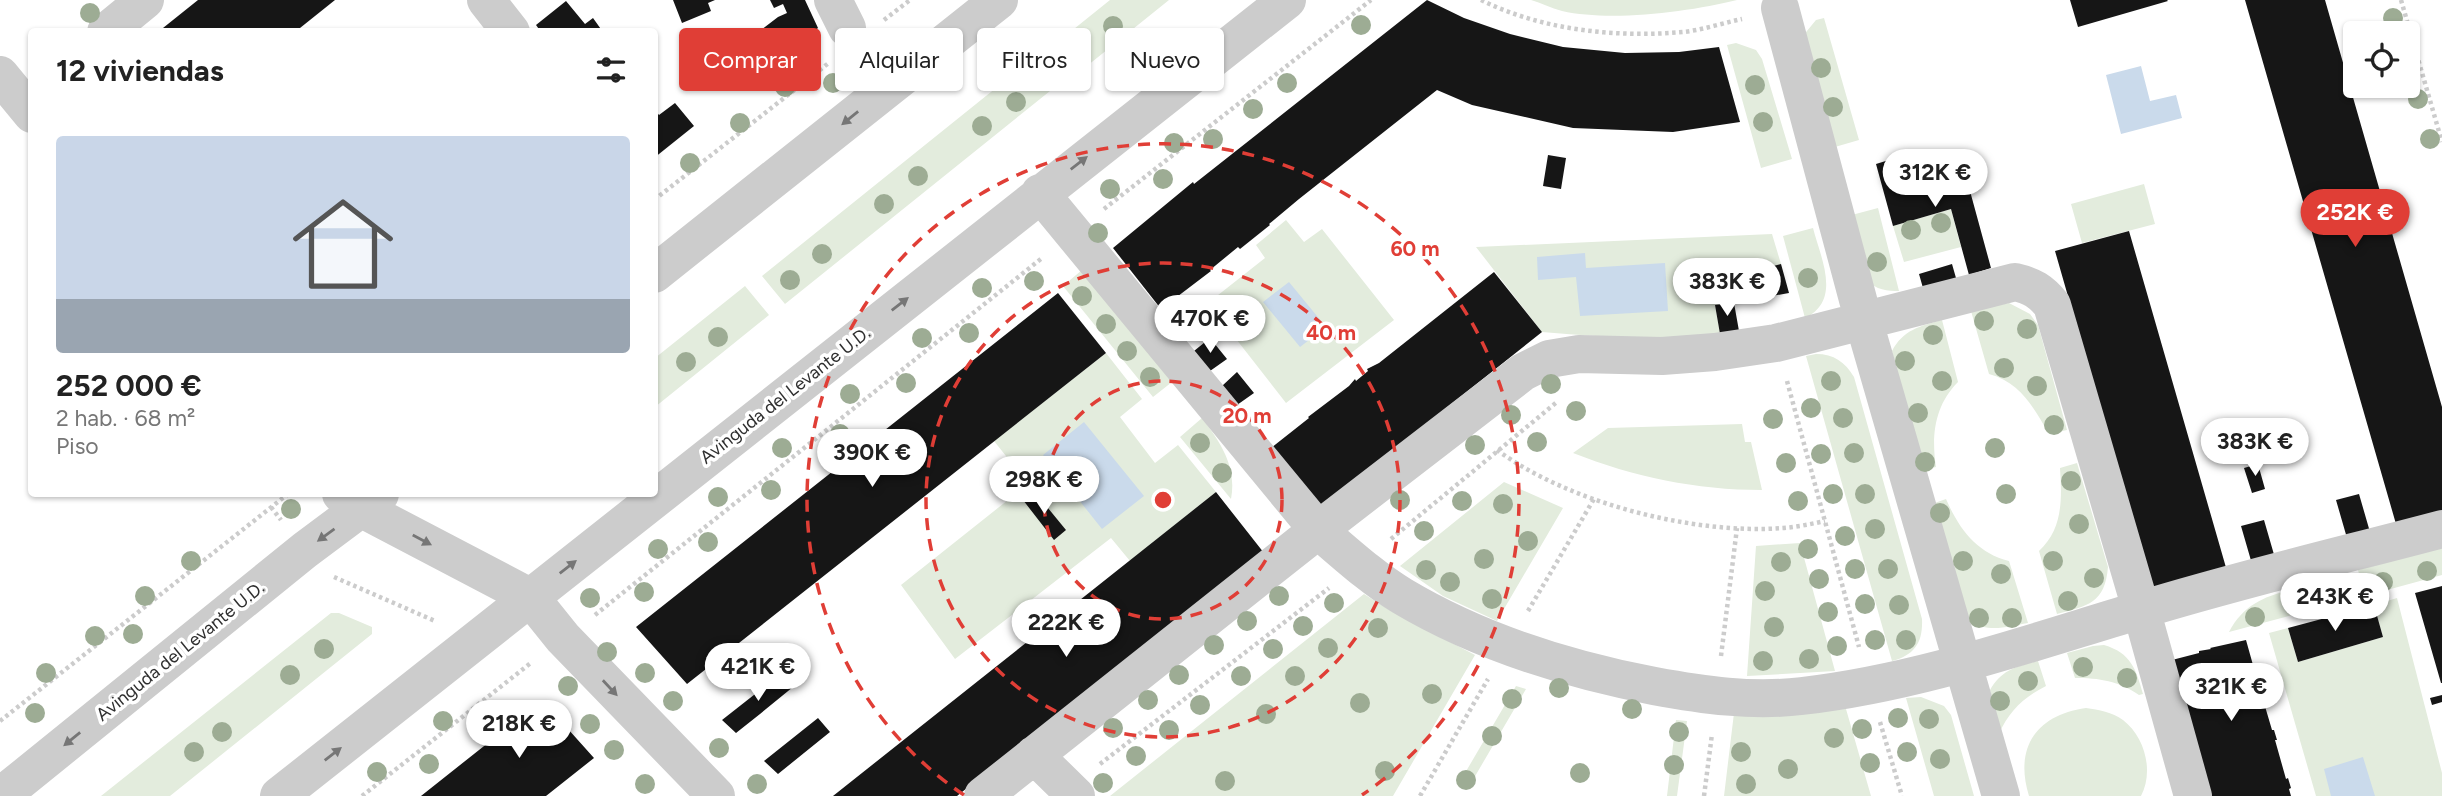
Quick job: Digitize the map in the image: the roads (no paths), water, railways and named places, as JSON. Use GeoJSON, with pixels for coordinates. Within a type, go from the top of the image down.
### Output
{"type":"FeatureCollection","features":[{"type":"Feature","properties":{"kind":"street"},"geometry":{"type":"LineString","coordinates":[[111,28],[145,0]]}},
{"type":"Feature","properties":{"kind":"street"},"geometry":{"type":"LineString","coordinates":[[486,0],[509,28]]}},
{"type":"Feature","properties":{"kind":"street"},"geometry":{"type":"LineString","coordinates":[[658,271],[999,0]]}},
{"type":"Feature","properties":{"kind":"street","name":"Avinguda del Levante U.D."},"geometry":{"type":"LineString","coordinates":[[658,496],[1287,0]]}},
{"type":"Feature","properties":{"kind":"street"},"geometry":{"type":"LineString","coordinates":[[1780,8],[1864,322],[2001,796]]}},
{"type":"Feature","properties":{"kind":"street"},"geometry":{"type":"LineString","coordinates":[[1040,193],[1318,530],[1400,595],[1449,622],[1507,646],[1616,678],[1716,697],[1799,697],[1964,663],[2141,609],[2442,529]]}},
{"type":"Feature","properties":{"kind":"street"},"geometry":{"type":"LineString","coordinates":[[983,796],[1318,530],[1523,372],[1549,359],[1579,354],[1662,356],[1776,344],[2015,282],[2042,292],[2052,305],[2193,796]]}},
{"type":"Feature","properties":{"kind":"street","name":"Avinguda del Levante U.D."},"geometry":{"type":"LineString","coordinates":[[279,796],[656,497]]}},
{"type":"Feature","properties":{"kind":"street","name":"Avinguda del Levante U.D."},"geometry":{"type":"LineString","coordinates":[[1,796],[305,550],[361,499],[530,597],[563,638],[716,796]]}},
{"type":"Feature","properties":{"kind":"street"},"geometry":{"type":"LineString","coordinates":[[1034,755],[1072,792]]}},
{"type":"Feature","properties":{"kind":"water"},"geometry":{"type":"Polygon","coordinates":[[[2141,66],[2150,101],[2176,95],[2182,118],[2121,134],[2106,75],[2141,66]]]}},
{"type":"Feature","properties":{"kind":"water"},"geometry":{"type":"Polygon","coordinates":[[[1585,253],[1586,268],[1665,263],[1668,311],[1580,316],[1576,277],[1538,280],[1537,257],[1585,253]]]}},
{"type":"Feature","properties":{"kind":"water"},"geometry":{"type":"Polygon","coordinates":[[[1289,282],[1326,327],[1300,347],[1263,302],[1289,282]]]}},
{"type":"Feature","properties":{"kind":"water"},"geometry":{"type":"Polygon","coordinates":[[[1084,422],[1144,496],[1102,529],[1043,455],[1084,422]]]}},
{"type":"Feature","properties":{"kind":"water"},"geometry":{"type":"Polygon","coordinates":[[[2363,757],[2375,796],[2331,796],[2324,769],[2363,757]]]}}]}
